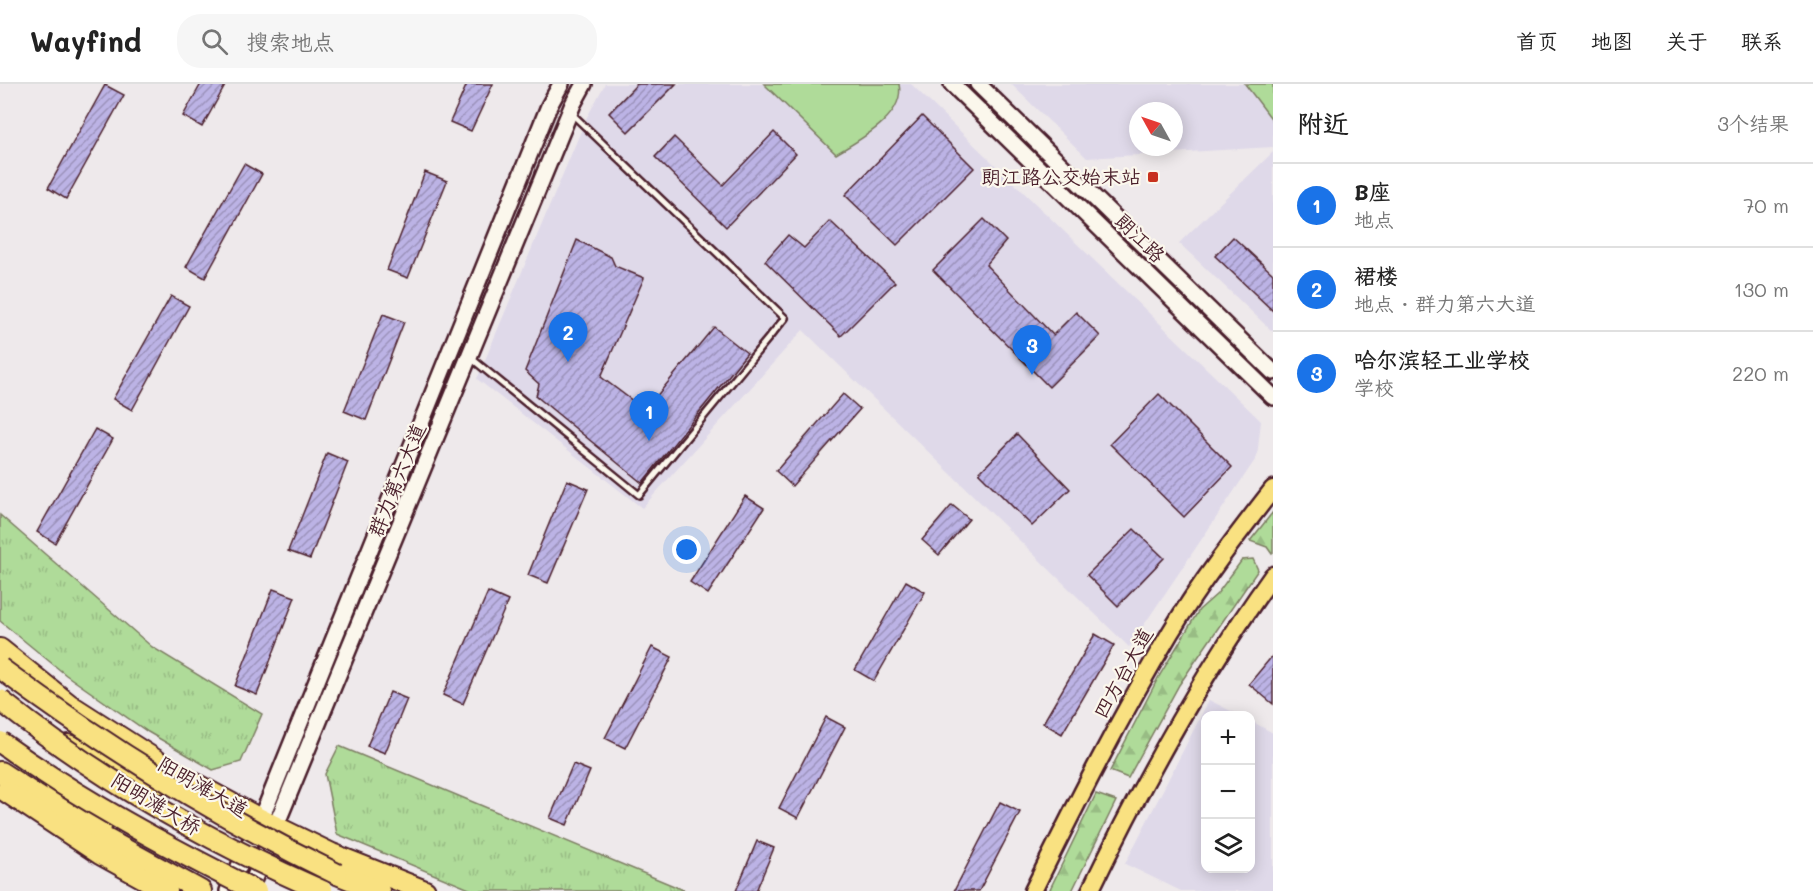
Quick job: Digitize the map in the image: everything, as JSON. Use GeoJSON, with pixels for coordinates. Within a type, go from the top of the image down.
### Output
{"type":"FeatureCollection","features":[{"type":"Feature","properties":{"kind":"highway","name":"阳明滩大道"},"geometry":{"type":"LineString","coordinates":[[0,649],[70,705],[180,775],[268,823],[333,854],[425,891]]}},
{"type":"Feature","properties":{"kind":"highway"},"geometry":{"type":"LineString","coordinates":[[0,668],[82,728],[184,794]]}},
{"type":"Feature","properties":{"kind":"highway","name":"阳明滩大桥"},"geometry":{"type":"LineString","coordinates":[[0,700],[123,786],[170,814],[249,857],[322,891]]}},
{"type":"Feature","properties":{"kind":"highway"},"geometry":{"type":"LineString","coordinates":[[49,736],[184,794],[304,858],[379,891]]}},
{"type":"Feature","properties":{"kind":"highway","name":"阳明滩大桥"},"geometry":{"type":"LineString","coordinates":[[0,742],[104,809],[191,859],[256,891]]}},
{"type":"Feature","properties":{"kind":"highway"},"geometry":{"type":"LineString","coordinates":[[24,759],[136,856]]}},
{"type":"Feature","properties":{"kind":"highway"},"geometry":{"type":"LineString","coordinates":[[0,772],[86,828],[201,891]]}},
{"type":"Feature","properties":{"kind":"highway"},"geometry":{"type":"LineString","coordinates":[[0,788],[100,854],[167,891]]}},
{"type":"Feature","properties":{"kind":"main road","name":"群力第六大道"},"geometry":{"type":"LineString","coordinates":[[249,891],[268,823],[549,106],[561,84]]}},
{"type":"Feature","properties":{"kind":"main road","name":"群力第六大道"},"geometry":{"type":"LineString","coordinates":[[228,891],[268,823],[470,357],[570,112],[584,84]]}},
{"type":"Feature","properties":{"kind":"main road","name":"朗江路"},"geometry":{"type":"LineString","coordinates":[[952,84],[1273,397]]}},
{"type":"Feature","properties":{"kind":"main road","name":"朗江路"},"geometry":{"type":"LineString","coordinates":[[978,84],[1273,372]]}},
{"type":"Feature","properties":{"kind":"main road","name":"四方台大道"},"geometry":{"type":"LineString","coordinates":[[1033,891],[1109,741],[1170,632],[1239,533],[1273,489]]}},
{"type":"Feature","properties":{"kind":"main road"},"geometry":{"type":"LineString","coordinates":[[1090,891],[1162,751],[1207,673],[1273,575]]}},
{"type":"Feature","properties":{"kind":"lane"},"geometry":{"type":"LineString","coordinates":[[470,357],[639,495],[785,318],[570,112]]}},
{"type":"Feature","properties":{"kind":"shaded area"},"geometry":{"type":"Polygon","coordinates":[[[605,84],[911,84],[1261,421],[1257,457],[1129,647],[803,330],[642,508],[477,379],[586,119],[605,84]]]}},
{"type":"Feature","properties":{"kind":"shaded area"},"geometry":{"type":"Polygon","coordinates":[[[1011,84],[1273,84],[1273,147],[1183,152],[1183,102],[1129,102],[1129,156],[1087,158],[1011,84]]]}},
{"type":"Feature","properties":{"kind":"shaded area"},"geometry":{"type":"Polygon","coordinates":[[[1273,152],[1273,332],[1179,243],[1273,152]]]}},
{"type":"Feature","properties":{"kind":"shaded area"},"geometry":{"type":"Polygon","coordinates":[[[1209,700],[1231,711],[1203,711],[1209,700]]]}},
{"type":"Feature","properties":{"kind":"shaded area"},"geometry":{"type":"Polygon","coordinates":[[[1201,716],[1201,873],[1255,873],[1255,723],[1273,733],[1273,891],[1181,891],[1125,864],[1201,716]]]}},
{"type":"Feature","properties":{"kind":"green space"},"geometry":{"type":"Polygon","coordinates":[[[764,84],[899,84],[899,96],[888,117],[879,126],[836,154],[764,84]]]}},
{"type":"Feature","properties":{"kind":"green space"},"geometry":{"type":"Polygon","coordinates":[[[1245,84],[1273,84],[1273,121],[1245,84]]]}},
{"type":"Feature","properties":{"kind":"green space"},"geometry":{"type":"Polygon","coordinates":[[[1273,512],[1272,554],[1267,547],[1250,541],[1273,512]]]}},
{"type":"Feature","properties":{"kind":"green space"},"geometry":{"type":"Polygon","coordinates":[[[0,515],[152,647],[262,714],[241,762],[213,770],[148,732],[66,675],[0,621],[0,515]]]}},
{"type":"Feature","properties":{"kind":"green space"},"geometry":{"type":"Polygon","coordinates":[[[1253,559],[1258,570],[1179,685],[1128,778],[1110,771],[1158,678],[1199,610],[1217,594],[1242,560],[1253,559]]]}},
{"type":"Feature","properties":{"kind":"green space"},"geometry":{"type":"Polygon","coordinates":[[[339,746],[686,891],[474,891],[337,834],[325,774],[339,746]]]}},
{"type":"Feature","properties":{"kind":"green space"},"geometry":{"type":"Polygon","coordinates":[[[1096,794],[1116,801],[1072,891],[1049,891],[1096,794]]]}},
{"type":"Feature","properties":{"kind":"building"},"geometry":{"type":"Polygon","coordinates":[[[201,84],[226,84],[202,127],[183,116],[201,84]]]}},
{"type":"Feature","properties":{"kind":"building"},"geometry":{"type":"Polygon","coordinates":[[[467,84],[493,84],[471,131],[450,122],[467,84]]]}},
{"type":"Feature","properties":{"kind":"building"},"geometry":{"type":"Polygon","coordinates":[[[637,84],[676,84],[628,132],[609,113],[637,84]]]}},
{"type":"Feature","properties":{"kind":"building"},"geometry":{"type":"Polygon","coordinates":[[[105,85],[124,95],[66,199],[48,188],[105,85]]]}},
{"type":"Feature","properties":{"kind":"building"},"geometry":{"type":"Polygon","coordinates":[[[922,116],[974,168],[897,245],[845,195],[922,116]]]}},
{"type":"Feature","properties":{"kind":"building"},"geometry":{"type":"Polygon","coordinates":[[[774,132],[796,154],[726,227],[655,157],[674,137],[723,185],[774,132]]]}},
{"type":"Feature","properties":{"kind":"building"},"geometry":{"type":"Polygon","coordinates":[[[244,164],[262,174],[205,278],[186,267],[244,164]]]}},
{"type":"Feature","properties":{"kind":"building"},"geometry":{"type":"Polygon","coordinates":[[[425,172],[447,181],[408,278],[387,270],[425,172]]]}},
{"type":"Feature","properties":{"kind":"building"},"geometry":{"type":"Polygon","coordinates":[[[984,219],[1006,241],[986,265],[1053,335],[1076,312],[1100,336],[1049,387],[933,270],[984,219]]]}},
{"type":"Feature","properties":{"kind":"building"},"geometry":{"type":"Polygon","coordinates":[[[830,221],[895,282],[841,336],[765,261],[788,235],[804,248],[830,221]]]}},
{"type":"Feature","properties":{"kind":"building"},"geometry":{"type":"Polygon","coordinates":[[[1233,237],[1273,274],[1273,311],[1215,256],[1233,237]]]}},
{"type":"Feature","properties":{"kind":"building"},"geometry":{"type":"Polygon","coordinates":[[[577,240],[611,257],[615,266],[644,278],[601,377],[645,410],[714,327],[747,353],[642,483],[536,396],[539,384],[525,371],[577,240]]]}},
{"type":"Feature","properties":{"kind":"building"},"geometry":{"type":"Polygon","coordinates":[[[171,296],[189,306],[132,410],[113,399],[171,296]]]}},
{"type":"Feature","properties":{"kind":"building"},"geometry":{"type":"Polygon","coordinates":[[[383,314],[404,322],[366,420],[344,411],[383,314]]]}},
{"type":"Feature","properties":{"kind":"building"},"geometry":{"type":"Polygon","coordinates":[[[843,394],[860,409],[792,486],[776,471],[843,394]]]}},
{"type":"Feature","properties":{"kind":"building"},"geometry":{"type":"Polygon","coordinates":[[[1159,394],[1232,467],[1184,517],[1110,444],[1159,394]]]}},
{"type":"Feature","properties":{"kind":"building"},"geometry":{"type":"Polygon","coordinates":[[[95,429],[113,439],[55,543],[37,532],[95,429]]]}},
{"type":"Feature","properties":{"kind":"building"},"geometry":{"type":"Polygon","coordinates":[[[1017,434],[1070,489],[1032,526],[979,473],[1017,434]]]}},
{"type":"Feature","properties":{"kind":"building"},"geometry":{"type":"Polygon","coordinates":[[[327,453],[348,462],[310,559],[288,551],[327,453]]]}},
{"type":"Feature","properties":{"kind":"building"},"geometry":{"type":"Polygon","coordinates":[[[567,480],[588,489],[548,583],[528,575],[567,480]]]}},
{"type":"Feature","properties":{"kind":"building"},"geometry":{"type":"Polygon","coordinates":[[[745,496],[764,508],[708,594],[690,582],[745,496]]]}},
{"type":"Feature","properties":{"kind":"building"},"geometry":{"type":"Polygon","coordinates":[[[952,505],[969,519],[939,555],[922,540],[952,505]]]}},
{"type":"Feature","properties":{"kind":"building"},"geometry":{"type":"Polygon","coordinates":[[[1134,529],[1164,558],[1118,606],[1087,575],[1134,529]]]}},
{"type":"Feature","properties":{"kind":"building"},"geometry":{"type":"Polygon","coordinates":[[[906,581],[925,592],[874,681],[855,670],[906,581]]]}},
{"type":"Feature","properties":{"kind":"building"},"geometry":{"type":"Polygon","coordinates":[[[273,589],[295,597],[257,695],[235,686],[273,589]]]}},
{"type":"Feature","properties":{"kind":"building"},"geometry":{"type":"Polygon","coordinates":[[[488,592],[508,601],[463,704],[443,695],[488,592]]]}},
{"type":"Feature","properties":{"kind":"building"},"geometry":{"type":"Polygon","coordinates":[[[1095,634],[1114,645],[1062,734],[1043,723],[1095,634]]]}},
{"type":"Feature","properties":{"kind":"building"},"geometry":{"type":"Polygon","coordinates":[[[652,647],[672,657],[625,748],[605,738],[652,647]]]}},
{"type":"Feature","properties":{"kind":"building"},"geometry":{"type":"Polygon","coordinates":[[[1273,655],[1273,704],[1249,684],[1273,655]]]}},
{"type":"Feature","properties":{"kind":"building"},"geometry":{"type":"Polygon","coordinates":[[[390,692],[407,699],[385,753],[367,746],[390,692]]]}},
{"type":"Feature","properties":{"kind":"building"},"geometry":{"type":"Polygon","coordinates":[[[826,717],[845,727],[798,818],[779,808],[826,717]]]}},
{"type":"Feature","properties":{"kind":"building"},"geometry":{"type":"Polygon","coordinates":[[[573,764],[590,771],[567,825],[550,818],[573,764]]]}},
{"type":"Feature","properties":{"kind":"building"},"geometry":{"type":"Polygon","coordinates":[[[1000,802],[1020,812],[979,891],[954,891],[1000,802]]]}},
{"type":"Feature","properties":{"kind":"building"},"geometry":{"type":"Polygon","coordinates":[[[757,841],[774,848],[756,891],[736,891],[757,841]]]}},
{"type":"Feature","properties":{"kind":"place","name":"朗江路公交始末站"},"geometry":{"type":"Point","coordinates":[1153,177]}},
{"type":"Feature","properties":{"kind":"place","name":"裙楼"},"geometry":{"type":"Point","coordinates":[568,362]}},
{"type":"Feature","properties":{"kind":"place","name":"哈尔滨轻工业学校"},"geometry":{"type":"Point","coordinates":[1032,375]}},
{"type":"Feature","properties":{"kind":"place","name":"B座"},"geometry":{"type":"Point","coordinates":[649,441]}}]}
